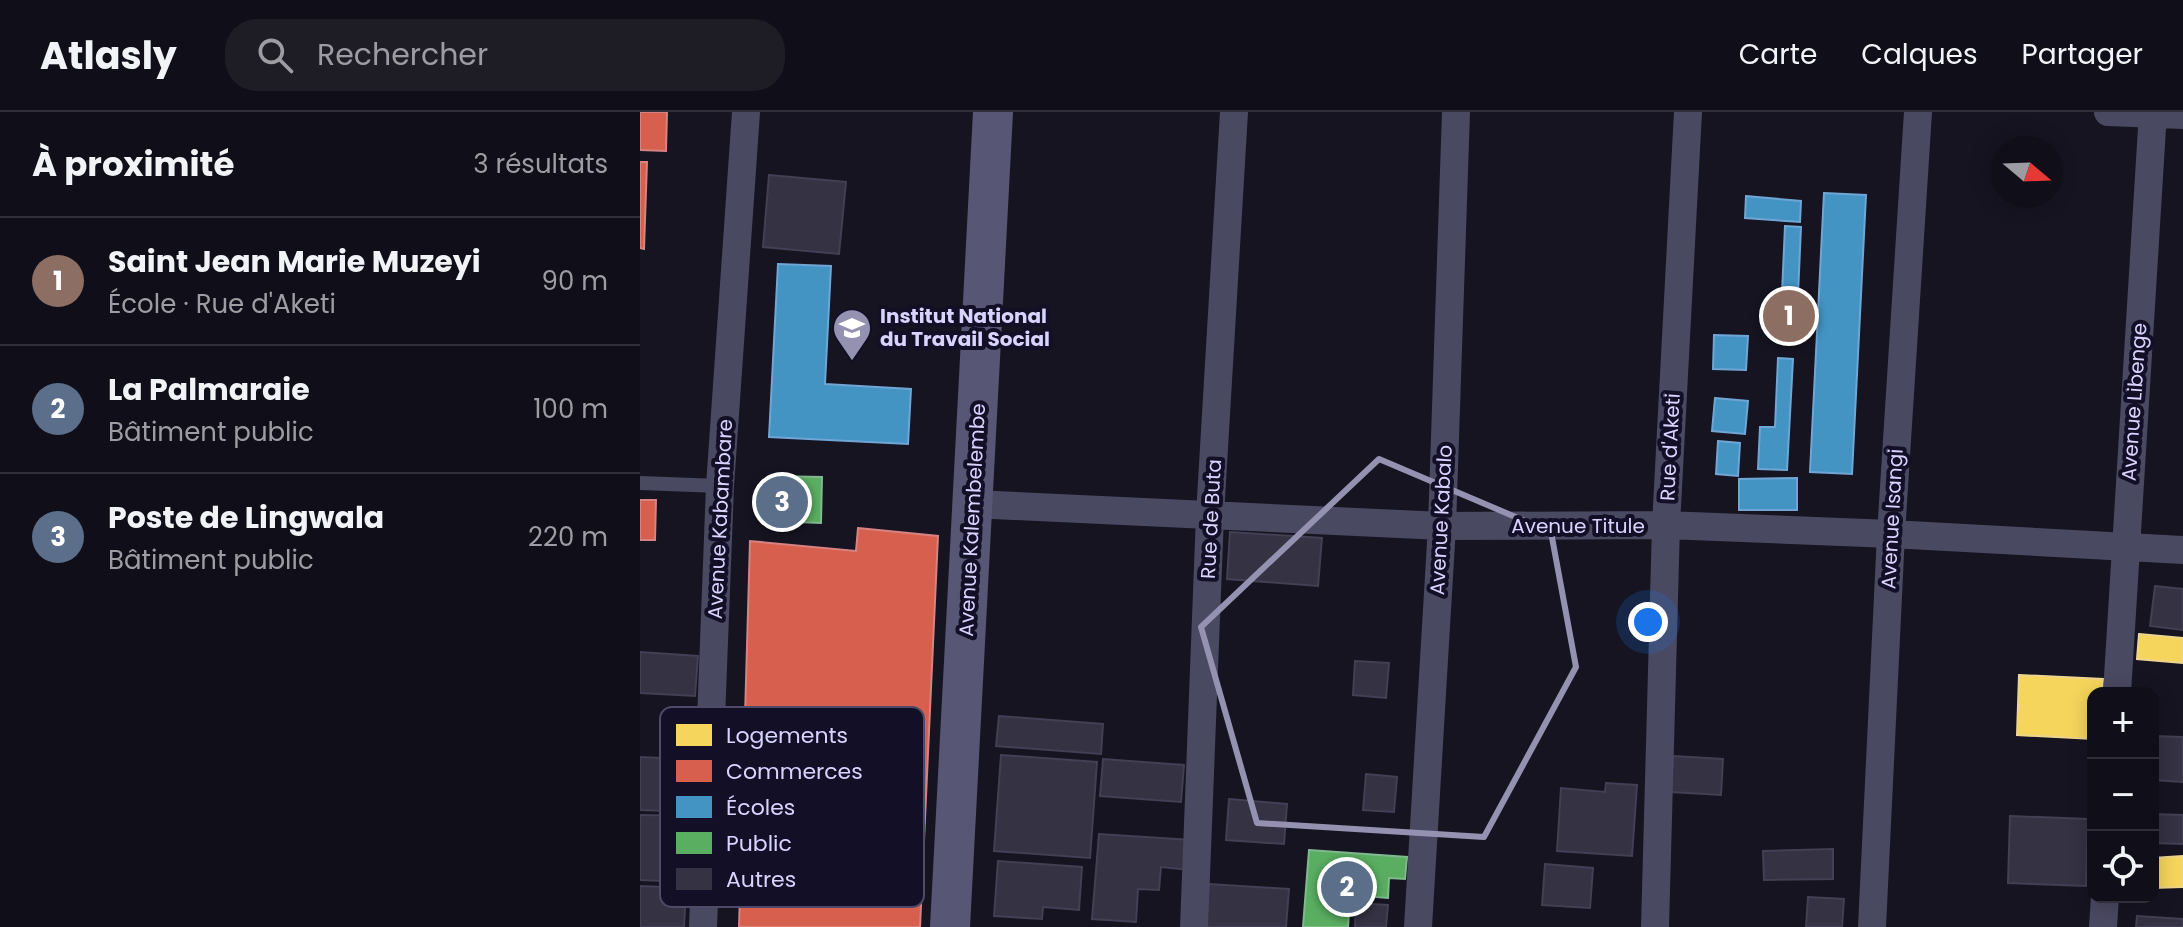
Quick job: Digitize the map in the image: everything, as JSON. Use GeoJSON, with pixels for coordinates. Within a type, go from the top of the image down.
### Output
{"type":"FeatureCollection","features":[{"type":"Feature","properties":{"kind":"street","name":"Avenue Kabambare"},"geometry":{"type":"LineString","coordinates":[[711,707],[720,486],[746,112]]}},
{"type":"Feature","properties":{"kind":"street","name":"Avenue Kalembelembe"},"geometry":{"type":"LineString","coordinates":[[950,927],[993,112]]}},
{"type":"Feature","properties":{"kind":"street","name":"Rue de Buta"},"geometry":{"type":"LineString","coordinates":[[1194,927],[1210,515],[1234,112]]}},
{"type":"Feature","properties":{"kind":"street","name":"Avenue Kabalo"},"geometry":{"type":"LineString","coordinates":[[1418,927],[1442,526],[1456,112]]}},
{"type":"Feature","properties":{"kind":"street","name":"Rue d'Aketi"},"geometry":{"type":"LineString","coordinates":[[1655,927],[1666,525],[1688,112]]}},
{"type":"Feature","properties":{"kind":"street","name":"Avenue Isangi"},"geometry":{"type":"LineString","coordinates":[[1872,927],[1891,534],[1918,112]]}},
{"type":"Feature","properties":{"kind":"street"},"geometry":{"type":"LineString","coordinates":[[2108,112],[2183,115]]}},
{"type":"Feature","properties":{"kind":"street","name":"Avenue Libenge"},"geometry":{"type":"LineString","coordinates":[[2117,687],[2153,113]]}},
{"type":"Feature","properties":{"kind":"street","name":"Avenue Titule"},"geometry":{"type":"LineString","coordinates":[[973,504],[1442,526],[1666,525],[2183,550]]}},
{"type":"Feature","properties":{"kind":"street"},"geometry":{"type":"LineString","coordinates":[[2103,927],[2105,903]]}},
{"type":"Feature","properties":{"kind":"street","name":"Avenue Kabambare"},"geometry":{"type":"LineString","coordinates":[[703,927],[704,907]]}},
{"type":"Feature","properties":{"kind":"lane"},"geometry":{"type":"LineString","coordinates":[[640,483],[720,486]]}},
{"type":"Feature","properties":{"kind":"highlighted area"},"geometry":{"type":"Polygon","coordinates":[[[1379,459],[1551,532],[1576,667],[1484,837],[1257,823],[1201,627],[1379,459]]]}},
{"type":"Feature","properties":{"kind":"building: Logements"},"geometry":{"type":"Polygon","coordinates":[[[2139,634],[2183,638],[2183,663],[2137,659],[2139,634]]]}},
{"type":"Feature","properties":{"kind":"building: Logements"},"geometry":{"type":"Polygon","coordinates":[[[2019,675],[2103,679],[2102,687],[2087,687],[2087,739],[2017,735],[2019,675]]]}},
{"type":"Feature","properties":{"kind":"building: Logements"},"geometry":{"type":"Polygon","coordinates":[[[2183,856],[2183,887],[2159,888],[2159,858],[2183,856]]]}},
{"type":"Feature","properties":{"kind":"building: Commerces"},"geometry":{"type":"Polygon","coordinates":[[[640,112],[667,112],[666,151],[640,150],[640,112]]]}},
{"type":"Feature","properties":{"kind":"building: Commerces"},"geometry":{"type":"Polygon","coordinates":[[[640,162],[647,162],[644,249],[640,248],[640,162]]]}},
{"type":"Feature","properties":{"kind":"building: Commerces"},"geometry":{"type":"Polygon","coordinates":[[[640,500],[656,500],[655,540],[640,540],[640,500]]]}},
{"type":"Feature","properties":{"kind":"building: Commerces"},"geometry":{"type":"Polygon","coordinates":[[[858,528],[938,536],[924,840],[924,707],[745,707],[750,541],[856,551],[858,528]]]}},
{"type":"Feature","properties":{"kind":"building: Commerces"},"geometry":{"type":"Polygon","coordinates":[[[740,907],[921,907],[920,927],[739,927],[740,907]]]}},
{"type":"Feature","properties":{"kind":"building: Écoles"},"geometry":{"type":"Polygon","coordinates":[[[1824,193],[1866,195],[1852,474],[1810,472],[1824,193]]]}},
{"type":"Feature","properties":{"kind":"building: Écoles"},"geometry":{"type":"Polygon","coordinates":[[[1746,196],[1801,201],[1800,222],[1745,218],[1746,196]]]}},
{"type":"Feature","properties":{"kind":"building: Écoles"},"geometry":{"type":"Polygon","coordinates":[[[1785,226],[1801,227],[1796,339],[1780,338],[1785,226]]]}},
{"type":"Feature","properties":{"kind":"building: Écoles"},"geometry":{"type":"Polygon","coordinates":[[[778,264],[831,266],[825,384],[911,389],[908,444],[769,437],[778,264]]]}},
{"type":"Feature","properties":{"kind":"building: Écoles"},"geometry":{"type":"Polygon","coordinates":[[[1714,335],[1748,336],[1746,370],[1713,369],[1714,335]]]}},
{"type":"Feature","properties":{"kind":"building: Écoles"},"geometry":{"type":"Polygon","coordinates":[[[1778,358],[1793,359],[1787,470],[1758,469],[1760,427],[1775,427],[1778,358]]]}},
{"type":"Feature","properties":{"kind":"building: Écoles"},"geometry":{"type":"Polygon","coordinates":[[[1715,398],[1748,401],[1745,434],[1712,431],[1715,398]]]}},
{"type":"Feature","properties":{"kind":"building: Écoles"},"geometry":{"type":"Polygon","coordinates":[[[1718,441],[1740,443],[1738,476],[1716,474],[1718,441]]]}},
{"type":"Feature","properties":{"kind":"building: Écoles"},"geometry":{"type":"Polygon","coordinates":[[[1797,478],[1797,510],[1739,510],[1739,479],[1797,478]]]}},
{"type":"Feature","properties":{"kind":"building: Public"},"geometry":{"type":"Polygon","coordinates":[[[773,476],[822,477],[821,523],[771,521],[773,476]]]}},
{"type":"Feature","properties":{"kind":"building: Public"},"geometry":{"type":"Polygon","coordinates":[[[1309,850],[1407,857],[1405,879],[1389,878],[1388,898],[1350,895],[1348,927],[1303,927],[1309,850]]]}},
{"type":"Feature","properties":{"kind":"building: Autres"},"geometry":{"type":"Polygon","coordinates":[[[769,175],[846,182],[839,254],[763,247],[769,175]]]}},
{"type":"Feature","properties":{"kind":"building: Autres"},"geometry":{"type":"Polygon","coordinates":[[[1230,532],[1322,538],[1318,586],[1227,579],[1230,532]]]}},
{"type":"Feature","properties":{"kind":"building: Autres"},"geometry":{"type":"Polygon","coordinates":[[[2155,586],[2183,589],[2183,630],[2150,626],[2155,586]]]}},
{"type":"Feature","properties":{"kind":"building: Autres"},"geometry":{"type":"Polygon","coordinates":[[[640,652],[698,656],[695,696],[640,693],[640,652]]]}},
{"type":"Feature","properties":{"kind":"building: Autres"},"geometry":{"type":"Polygon","coordinates":[[[1355,661],[1389,663],[1386,698],[1353,695],[1355,661]]]}},
{"type":"Feature","properties":{"kind":"building: Autres"},"geometry":{"type":"Polygon","coordinates":[[[999,716],[1103,724],[1101,754],[996,746],[999,716]]]}},
{"type":"Feature","properties":{"kind":"building: Autres"},"geometry":{"type":"Polygon","coordinates":[[[2159,736],[2183,737],[2183,782],[2159,780],[2159,736]]]}},
{"type":"Feature","properties":{"kind":"building: Autres"},"geometry":{"type":"Polygon","coordinates":[[[1001,755],[1097,762],[1090,858],[994,851],[1001,755]]]}},
{"type":"Feature","properties":{"kind":"building: Autres"},"geometry":{"type":"Polygon","coordinates":[[[1673,756],[1723,759],[1721,795],[1671,792],[1673,756]]]}},
{"type":"Feature","properties":{"kind":"building: Autres"},"geometry":{"type":"Polygon","coordinates":[[[640,757],[660,758],[660,811],[640,810],[640,757]]]}},
{"type":"Feature","properties":{"kind":"building: Autres"},"geometry":{"type":"Polygon","coordinates":[[[1103,759],[1184,765],[1181,802],[1100,796],[1103,759]]]}},
{"type":"Feature","properties":{"kind":"building: Autres"},"geometry":{"type":"Polygon","coordinates":[[[1366,774],[1397,777],[1394,812],[1363,810],[1366,774]]]}},
{"type":"Feature","properties":{"kind":"building: Autres"},"geometry":{"type":"Polygon","coordinates":[[[1606,783],[1637,785],[1632,856],[1557,851],[1561,788],[1605,792],[1606,783]]]}},
{"type":"Feature","properties":{"kind":"building: Autres"},"geometry":{"type":"Polygon","coordinates":[[[1229,799],[1287,804],[1284,844],[1226,840],[1229,799]]]}},
{"type":"Feature","properties":{"kind":"building: Autres"},"geometry":{"type":"Polygon","coordinates":[[[2159,814],[2183,815],[2183,844],[2159,843],[2159,814]]]}},
{"type":"Feature","properties":{"kind":"building: Autres"},"geometry":{"type":"Polygon","coordinates":[[[640,815],[660,815],[660,881],[640,880],[640,815]]]}},
{"type":"Feature","properties":{"kind":"building: Autres"},"geometry":{"type":"Polygon","coordinates":[[[2010,816],[2087,819],[2086,886],[2008,883],[2010,816]]]}},
{"type":"Feature","properties":{"kind":"building: Autres"},"geometry":{"type":"Polygon","coordinates":[[[1099,834],[1191,840],[1189,870],[1161,867],[1159,890],[1138,889],[1136,922],[1092,919],[1099,834]]]}},
{"type":"Feature","properties":{"kind":"building: Autres"},"geometry":{"type":"Polygon","coordinates":[[[1833,849],[1833,879],[1764,880],[1763,851],[1833,849]]]}},
{"type":"Feature","properties":{"kind":"building: Autres"},"geometry":{"type":"Polygon","coordinates":[[[998,861],[1082,867],[1079,910],[1043,907],[1042,919],[994,916],[998,861]]]}},
{"type":"Feature","properties":{"kind":"building: Autres"},"geometry":{"type":"Polygon","coordinates":[[[1545,864],[1593,868],[1590,908],[1542,905],[1545,864]]]}},
{"type":"Feature","properties":{"kind":"building: Autres"},"geometry":{"type":"Polygon","coordinates":[[[1209,884],[1289,889],[1286,927],[1205,927],[1209,884]]]}},
{"type":"Feature","properties":{"kind":"building: Autres"},"geometry":{"type":"Polygon","coordinates":[[[640,886],[660,887],[660,907],[685,907],[684,927],[640,927],[640,886]]]}},
{"type":"Feature","properties":{"kind":"building: Autres"},"geometry":{"type":"Polygon","coordinates":[[[1808,897],[1844,899],[1842,927],[1806,927],[1808,897]]]}},
{"type":"Feature","properties":{"kind":"building: Autres"},"geometry":{"type":"Polygon","coordinates":[[[1356,903],[1388,905],[1386,927],[1355,927],[1356,903]]]}},
{"type":"Feature","properties":{"kind":"building: Autres"},"geometry":{"type":"Polygon","coordinates":[[[2137,916],[2183,919],[2183,927],[2136,927],[2137,916]]]}},
{"type":"Feature","properties":{"kind":"place","name":"Saint Jean Marie Muzeyi"},"geometry":{"type":"Point","coordinates":[1789,316]}},
{"type":"Feature","properties":{"kind":"place","name":"Institut National du Travail Social"},"geometry":{"type":"Point","coordinates":[852,362]}},
{"type":"Feature","properties":{"kind":"place","name":"Poste de Lingwala"},"geometry":{"type":"Point","coordinates":[782,502]}},
{"type":"Feature","properties":{"kind":"place","name":"La Palmaraie"},"geometry":{"type":"Point","coordinates":[1347,887]}}]}
